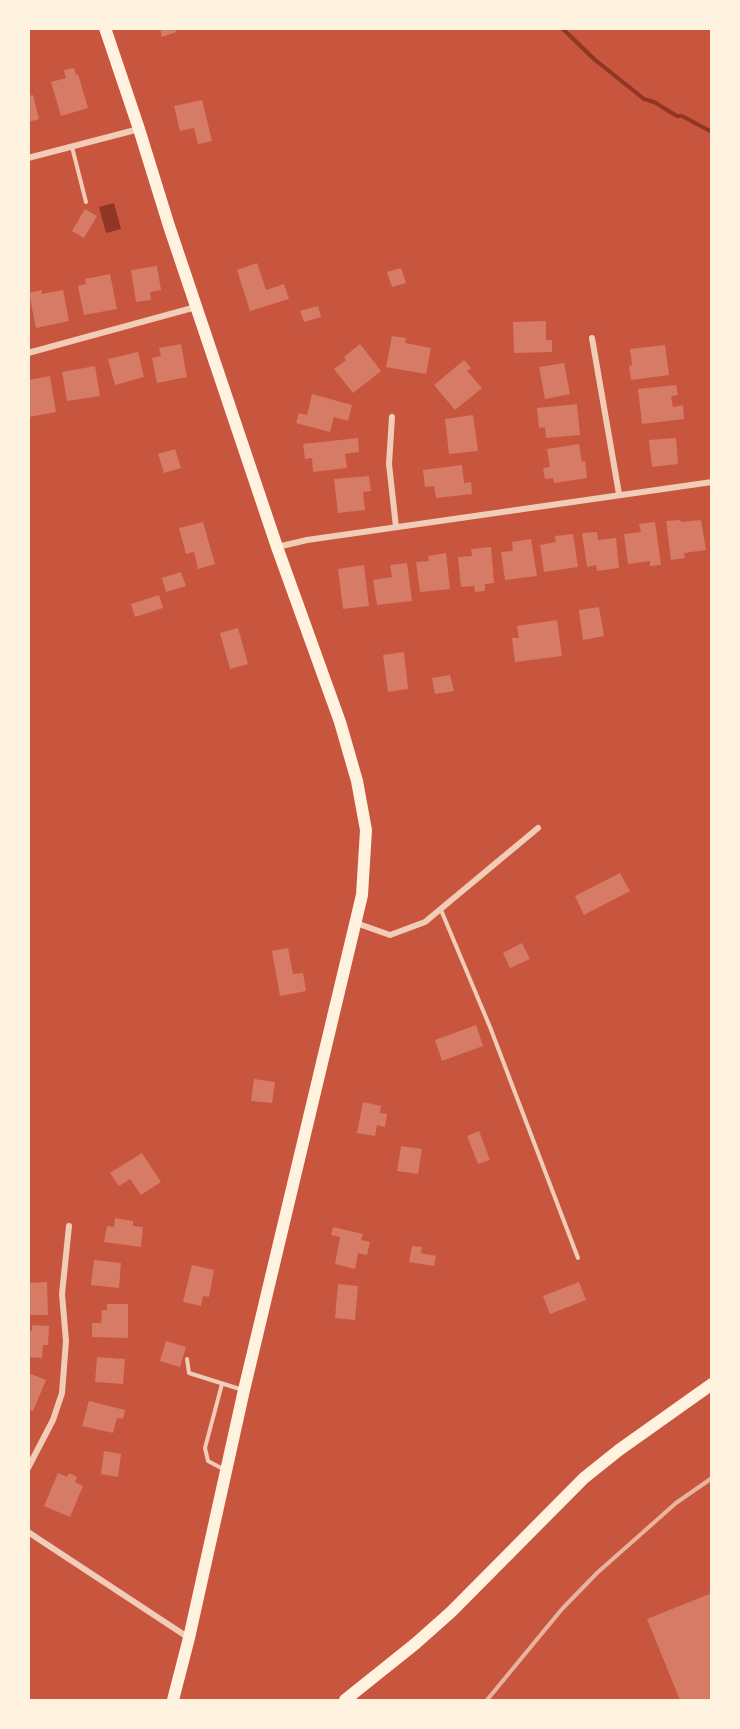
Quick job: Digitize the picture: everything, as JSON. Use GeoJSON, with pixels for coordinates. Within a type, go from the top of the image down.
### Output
{"type":"FeatureCollection","features":[{"type":"Feature","properties":{"kind":"main road"},"geometry":{"type":"LineString","coordinates":[[105,28],[277,547],[340,723],[357,781],[366,830],[362,895],[356,923],[244,1390],[189,1638],[172,1701]]}},
{"type":"Feature","properties":{"kind":"main road"},"geometry":{"type":"LineString","coordinates":[[345,1701],[451,1612],[584,1478],[619,1449],[711,1384]]}},
{"type":"Feature","properties":{"kind":"street"},"geometry":{"type":"LineString","coordinates":[[28,158],[139,129]]}},
{"type":"Feature","properties":{"kind":"street"},"geometry":{"type":"LineString","coordinates":[[28,353],[197,307]]}},
{"type":"Feature","properties":{"kind":"street"},"geometry":{"type":"LineString","coordinates":[[592,338],[619,494]]}},
{"type":"Feature","properties":{"kind":"street"},"geometry":{"type":"LineString","coordinates":[[392,417],[389,464],[396,527]]}},
{"type":"Feature","properties":{"kind":"street"},"geometry":{"type":"LineString","coordinates":[[277,547],[307,540],[711,482]]}},
{"type":"Feature","properties":{"kind":"street"},"geometry":{"type":"LineString","coordinates":[[356,923],[390,935],[425,922],[538,828]]}},
{"type":"Feature","properties":{"kind":"street"},"geometry":{"type":"LineString","coordinates":[[28,1468],[53,1420],[62,1393],[66,1341],[62,1294],[69,1226]]}},
{"type":"Feature","properties":{"kind":"street"},"geometry":{"type":"LineString","coordinates":[[28,1532],[189,1638]]}},
{"type":"Feature","properties":{"kind":"lane"},"geometry":{"type":"LineString","coordinates":[[72,147],[86,202]]}},
{"type":"Feature","properties":{"kind":"lane"},"geometry":{"type":"LineString","coordinates":[[440,909],[494,1038],[578,1258]]}},
{"type":"Feature","properties":{"kind":"lane"},"geometry":{"type":"LineString","coordinates":[[188,1359],[189,1373],[244,1390]]}},
{"type":"Feature","properties":{"kind":"lane"},"geometry":{"type":"LineString","coordinates":[[222,1384],[205,1448],[208,1461],[226,1471]]}},
{"type":"Feature","properties":{"kind":"shaded area"},"geometry":{"type":"Polygon","coordinates":[[[114,203],[121,229],[106,233],[99,207],[114,203]]]}},
{"type":"Feature","properties":{"kind":"building"},"geometry":{"type":"Polygon","coordinates":[[[160,28],[175,28],[176,32],[162,37],[160,28]]]}},
{"type":"Feature","properties":{"kind":"building"},"geometry":{"type":"Polygon","coordinates":[[[74,68],[88,108],[61,116],[51,82],[66,78],[64,70],[74,68]]]}},
{"type":"Feature","properties":{"kind":"building"},"geometry":{"type":"Polygon","coordinates":[[[33,95],[39,119],[28,122],[28,96],[33,95]]]}},
{"type":"Feature","properties":{"kind":"building"},"geometry":{"type":"Polygon","coordinates":[[[202,100],[212,141],[198,144],[194,128],[180,131],[174,106],[202,100]]]}},
{"type":"Feature","properties":{"kind":"building"},"geometry":{"type":"Polygon","coordinates":[[[85,209],[97,216],[84,238],[72,231],[85,209]]]}},
{"type":"Feature","properties":{"kind":"building"},"geometry":{"type":"Polygon","coordinates":[[[257,263],[266,290],[284,284],[289,299],[250,311],[237,270],[257,263]]]}},
{"type":"Feature","properties":{"kind":"building"},"geometry":{"type":"Polygon","coordinates":[[[157,266],[161,290],[150,292],[151,300],[136,302],[131,270],[157,266]]]}},
{"type":"Feature","properties":{"kind":"building"},"geometry":{"type":"Polygon","coordinates":[[[401,268],[406,283],[392,287],[387,272],[401,268]]]}},
{"type":"Feature","properties":{"kind":"building"},"geometry":{"type":"Polygon","coordinates":[[[110,274],[117,309],[84,315],[78,286],[86,284],[85,279],[110,274]]]}},
{"type":"Feature","properties":{"kind":"building"},"geometry":{"type":"Polygon","coordinates":[[[42,290],[42,294],[63,290],[69,321],[36,328],[29,293],[42,290]]]}},
{"type":"Feature","properties":{"kind":"building"},"geometry":{"type":"Polygon","coordinates":[[[318,306],[321,317],[304,322],[300,311],[318,306]]]}},
{"type":"Feature","properties":{"kind":"building"},"geometry":{"type":"Polygon","coordinates":[[[546,321],[546,340],[552,340],[552,352],[514,353],[513,322],[546,321]]]}},
{"type":"Feature","properties":{"kind":"building"},"geometry":{"type":"Polygon","coordinates":[[[392,336],[406,338],[405,343],[431,348],[426,374],[386,367],[392,336]]]}},
{"type":"Feature","properties":{"kind":"building"},"geometry":{"type":"Polygon","coordinates":[[[181,344],[187,377],[157,383],[152,358],[161,356],[159,348],[181,344]]]}},
{"type":"Feature","properties":{"kind":"building"},"geometry":{"type":"Polygon","coordinates":[[[360,344],[381,371],[353,393],[334,369],[346,360],[344,357],[360,344]]]}},
{"type":"Feature","properties":{"kind":"building"},"geometry":{"type":"Polygon","coordinates":[[[665,345],[669,375],[631,380],[630,349],[665,345]]]}},
{"type":"Feature","properties":{"kind":"building"},"geometry":{"type":"Polygon","coordinates":[[[138,352],[144,377],[115,385],[108,359],[138,352]]]}},
{"type":"Feature","properties":{"kind":"building"},"geometry":{"type":"Polygon","coordinates":[[[464,360],[471,368],[467,371],[482,388],[455,410],[434,385],[464,360]]]}},
{"type":"Feature","properties":{"kind":"building"},"geometry":{"type":"Polygon","coordinates":[[[564,363],[570,394],[545,399],[539,367],[564,363]]]}},
{"type":"Feature","properties":{"kind":"building"},"geometry":{"type":"Polygon","coordinates":[[[95,366],[100,396],[67,401],[62,372],[95,366]]]}},
{"type":"Feature","properties":{"kind":"building"},"geometry":{"type":"Polygon","coordinates":[[[50,376],[56,412],[29,417],[28,380],[50,376]]]}},
{"type":"Feature","properties":{"kind":"building"},"geometry":{"type":"Polygon","coordinates":[[[676,385],[678,395],[671,396],[673,407],[683,405],[684,419],[642,424],[638,389],[676,385]]]}},
{"type":"Feature","properties":{"kind":"building"},"geometry":{"type":"Polygon","coordinates":[[[312,394],[352,405],[348,421],[334,417],[330,432],[296,423],[299,413],[307,415],[312,394]]]}},
{"type":"Feature","properties":{"kind":"building"},"geometry":{"type":"Polygon","coordinates":[[[577,404],[580,435],[546,438],[545,427],[539,428],[537,408],[577,404]]]}},
{"type":"Feature","properties":{"kind":"building"},"geometry":{"type":"Polygon","coordinates":[[[473,415],[478,451],[449,454],[445,419],[473,415]]]}},
{"type":"Feature","properties":{"kind":"building"},"geometry":{"type":"Polygon","coordinates":[[[358,438],[359,452],[345,454],[347,468],[313,472],[312,458],[305,459],[303,444],[358,438]]]}},
{"type":"Feature","properties":{"kind":"building"},"geometry":{"type":"Polygon","coordinates":[[[676,438],[678,464],[652,467],[649,440],[676,438]]]}},
{"type":"Feature","properties":{"kind":"building"},"geometry":{"type":"Polygon","coordinates":[[[579,444],[582,462],[585,461],[587,478],[554,483],[553,478],[545,479],[543,468],[550,467],[547,449],[579,444]]]}},
{"type":"Feature","properties":{"kind":"building"},"geometry":{"type":"Polygon","coordinates":[[[175,449],[181,468],[164,473],[158,454],[175,449]]]}},
{"type":"Feature","properties":{"kind":"building"},"geometry":{"type":"Polygon","coordinates":[[[462,465],[464,483],[471,482],[472,494],[436,498],[434,486],[425,487],[423,470],[462,465]]]}},
{"type":"Feature","properties":{"kind":"building"},"geometry":{"type":"Polygon","coordinates":[[[369,476],[371,491],[363,492],[365,510],[338,513],[334,479],[369,476]]]}},
{"type":"Feature","properties":{"kind":"building"},"geometry":{"type":"Polygon","coordinates":[[[680,520],[681,522],[701,520],[706,550],[684,553],[685,558],[671,560],[666,521],[680,520]]]}},
{"type":"Feature","properties":{"kind":"building"},"geometry":{"type":"Polygon","coordinates":[[[203,522],[215,564],[198,569],[194,552],[186,554],[179,528],[203,522]]]}},
{"type":"Feature","properties":{"kind":"building"},"geometry":{"type":"Polygon","coordinates":[[[655,522],[661,565],[650,566],[650,561],[628,564],[624,534],[641,532],[639,524],[655,522]]]}},
{"type":"Feature","properties":{"kind":"building"},"geometry":{"type":"Polygon","coordinates":[[[597,532],[598,540],[616,538],[619,568],[597,571],[596,565],[587,567],[582,533],[597,532]]]}},
{"type":"Feature","properties":{"kind":"building"},"geometry":{"type":"Polygon","coordinates":[[[573,534],[578,567],[544,572],[540,545],[556,542],[555,536],[573,534]]]}},
{"type":"Feature","properties":{"kind":"building"},"geometry":{"type":"Polygon","coordinates":[[[531,539],[537,576],[505,580],[501,552],[513,551],[512,542],[531,539]]]}},
{"type":"Feature","properties":{"kind":"building"},"geometry":{"type":"Polygon","coordinates":[[[491,547],[494,583],[485,584],[485,591],[475,592],[474,586],[461,587],[458,557],[472,556],[471,549],[491,547]]]}},
{"type":"Feature","properties":{"kind":"building"},"geometry":{"type":"Polygon","coordinates":[[[446,553],[450,589],[420,592],[416,562],[429,561],[428,556],[446,553]]]}},
{"type":"Feature","properties":{"kind":"building"},"geometry":{"type":"Polygon","coordinates":[[[407,563],[412,601],[377,605],[373,580],[392,577],[390,565],[407,563]]]}},
{"type":"Feature","properties":{"kind":"building"},"geometry":{"type":"Polygon","coordinates":[[[364,565],[369,606],[343,609],[338,569],[364,565]]]}},
{"type":"Feature","properties":{"kind":"building"},"geometry":{"type":"Polygon","coordinates":[[[181,572],[186,586],[166,592],[162,578],[181,572]]]}},
{"type":"Feature","properties":{"kind":"building"},"geometry":{"type":"Polygon","coordinates":[[[159,595],[163,608],[135,617],[131,604],[159,595]]]}},
{"type":"Feature","properties":{"kind":"building"},"geometry":{"type":"Polygon","coordinates":[[[599,607],[604,636],[583,640],[579,610],[599,607]]]}},
{"type":"Feature","properties":{"kind":"building"},"geometry":{"type":"Polygon","coordinates":[[[557,620],[562,656],[515,662],[512,638],[519,638],[517,626],[557,620]]]}},
{"type":"Feature","properties":{"kind":"building"},"geometry":{"type":"Polygon","coordinates":[[[238,628],[248,664],[230,669],[220,633],[238,628]]]}},
{"type":"Feature","properties":{"kind":"building"},"geometry":{"type":"Polygon","coordinates":[[[404,652],[408,689],[388,692],[383,655],[404,652]]]}},
{"type":"Feature","properties":{"kind":"building"},"geometry":{"type":"Polygon","coordinates":[[[450,675],[454,691],[435,694],[432,678],[450,675]]]}},
{"type":"Feature","properties":{"kind":"building"},"geometry":{"type":"Polygon","coordinates":[[[620,873],[630,891],[584,915],[575,896],[620,873]]]}},
{"type":"Feature","properties":{"kind":"building"},"geometry":{"type":"Polygon","coordinates":[[[522,943],[530,959],[510,968],[503,953],[522,943]]]}},
{"type":"Feature","properties":{"kind":"building"},"geometry":{"type":"Polygon","coordinates":[[[288,948],[293,974],[303,973],[306,991],[280,996],[272,951],[288,948]]]}},
{"type":"Feature","properties":{"kind":"building"},"geometry":{"type":"Polygon","coordinates":[[[476,1025],[483,1046],[442,1061],[435,1040],[476,1025]]]}},
{"type":"Feature","properties":{"kind":"building"},"geometry":{"type":"Polygon","coordinates":[[[254,1079],[275,1082],[272,1103],[251,1101],[254,1079]]]}},
{"type":"Feature","properties":{"kind":"building"},"geometry":{"type":"Polygon","coordinates":[[[363,1102],[381,1106],[380,1113],[387,1114],[385,1127],[377,1125],[375,1136],[357,1133],[363,1102]]]}},
{"type":"Feature","properties":{"kind":"building"},"geometry":{"type":"Polygon","coordinates":[[[479,1131],[490,1160],[478,1164],[467,1136],[479,1131]]]}},
{"type":"Feature","properties":{"kind":"building"},"geometry":{"type":"Polygon","coordinates":[[[401,1146],[422,1149],[418,1174],[397,1171],[401,1146]]]}},
{"type":"Feature","properties":{"kind":"building"},"geometry":{"type":"Polygon","coordinates":[[[142,1153],[161,1182],[141,1195],[130,1179],[119,1186],[110,1173],[142,1153]]]}},
{"type":"Feature","properties":{"kind":"building"},"geometry":{"type":"Polygon","coordinates":[[[115,1218],[133,1221],[133,1226],[143,1227],[141,1247],[104,1242],[107,1226],[114,1227],[115,1218]]]}},
{"type":"Feature","properties":{"kind":"building"},"geometry":{"type":"Polygon","coordinates":[[[333,1227],[363,1234],[361,1240],[370,1242],[367,1255],[358,1253],[355,1269],[335,1264],[340,1237],[331,1235],[333,1227]]]}},
{"type":"Feature","properties":{"kind":"building"},"geometry":{"type":"Polygon","coordinates":[[[412,1246],[422,1247],[421,1253],[436,1256],[434,1266],[409,1262],[412,1246]]]}},
{"type":"Feature","properties":{"kind":"building"},"geometry":{"type":"Polygon","coordinates":[[[94,1260],[121,1263],[119,1288],[91,1285],[94,1260]]]}},
{"type":"Feature","properties":{"kind":"building"},"geometry":{"type":"Polygon","coordinates":[[[192,1265],[214,1270],[209,1297],[203,1296],[201,1306],[183,1302],[192,1265]]]}},
{"type":"Feature","properties":{"kind":"building"},"geometry":{"type":"Polygon","coordinates":[[[47,1282],[48,1315],[28,1315],[30,1283],[47,1282]]]}},
{"type":"Feature","properties":{"kind":"building"},"geometry":{"type":"Polygon","coordinates":[[[579,1282],[586,1300],[550,1314],[543,1296],[579,1282]]]}},
{"type":"Feature","properties":{"kind":"building"},"geometry":{"type":"Polygon","coordinates":[[[338,1284],[358,1286],[355,1320],[335,1318],[338,1284]]]}},
{"type":"Feature","properties":{"kind":"building"},"geometry":{"type":"Polygon","coordinates":[[[107,1304],[128,1304],[128,1338],[92,1337],[92,1323],[101,1323],[102,1310],[107,1310],[107,1304]]]}},
{"type":"Feature","properties":{"kind":"building"},"geometry":{"type":"Polygon","coordinates":[[[32,1325],[49,1326],[48,1345],[43,1345],[42,1358],[28,1357],[28,1331],[32,1331],[32,1325]]]}},
{"type":"Feature","properties":{"kind":"building"},"geometry":{"type":"Polygon","coordinates":[[[166,1341],[186,1347],[180,1367],[160,1361],[166,1341]]]}},
{"type":"Feature","properties":{"kind":"building"},"geometry":{"type":"Polygon","coordinates":[[[97,1357],[125,1359],[123,1384],[95,1382],[97,1357]]]}},
{"type":"Feature","properties":{"kind":"building"},"geometry":{"type":"Polygon","coordinates":[[[31,1374],[46,1380],[33,1411],[28,1409],[28,1378],[31,1374]]]}},
{"type":"Feature","properties":{"kind":"building"},"geometry":{"type":"Polygon","coordinates":[[[89,1401],[125,1410],[123,1419],[117,1418],[113,1433],[82,1426],[89,1401]]]}},
{"type":"Feature","properties":{"kind":"building"},"geometry":{"type":"Polygon","coordinates":[[[104,1451],[121,1454],[118,1477],[101,1474],[104,1451]]]}},
{"type":"Feature","properties":{"kind":"building"},"geometry":{"type":"Polygon","coordinates":[[[58,1473],[67,1477],[69,1473],[77,1477],[75,1482],[83,1486],[70,1517],[44,1506],[58,1473]]]}},
{"type":"Feature","properties":{"kind":"building"},"geometry":{"type":"Polygon","coordinates":[[[712,1593],[712,1700],[680,1700],[647,1619],[712,1593]]]}},
{"type":"Feature","properties":{"kind":"waterway"},"geometry":{"type":"LineString","coordinates":[[562,28],[594,59],[644,99],[712,132]]}},
{"type":"Feature","properties":{"kind":"railway"},"geometry":{"type":"LineString","coordinates":[[487,1700],[562,1609],[597,1573],[676,1503],[712,1478]]}}]}
